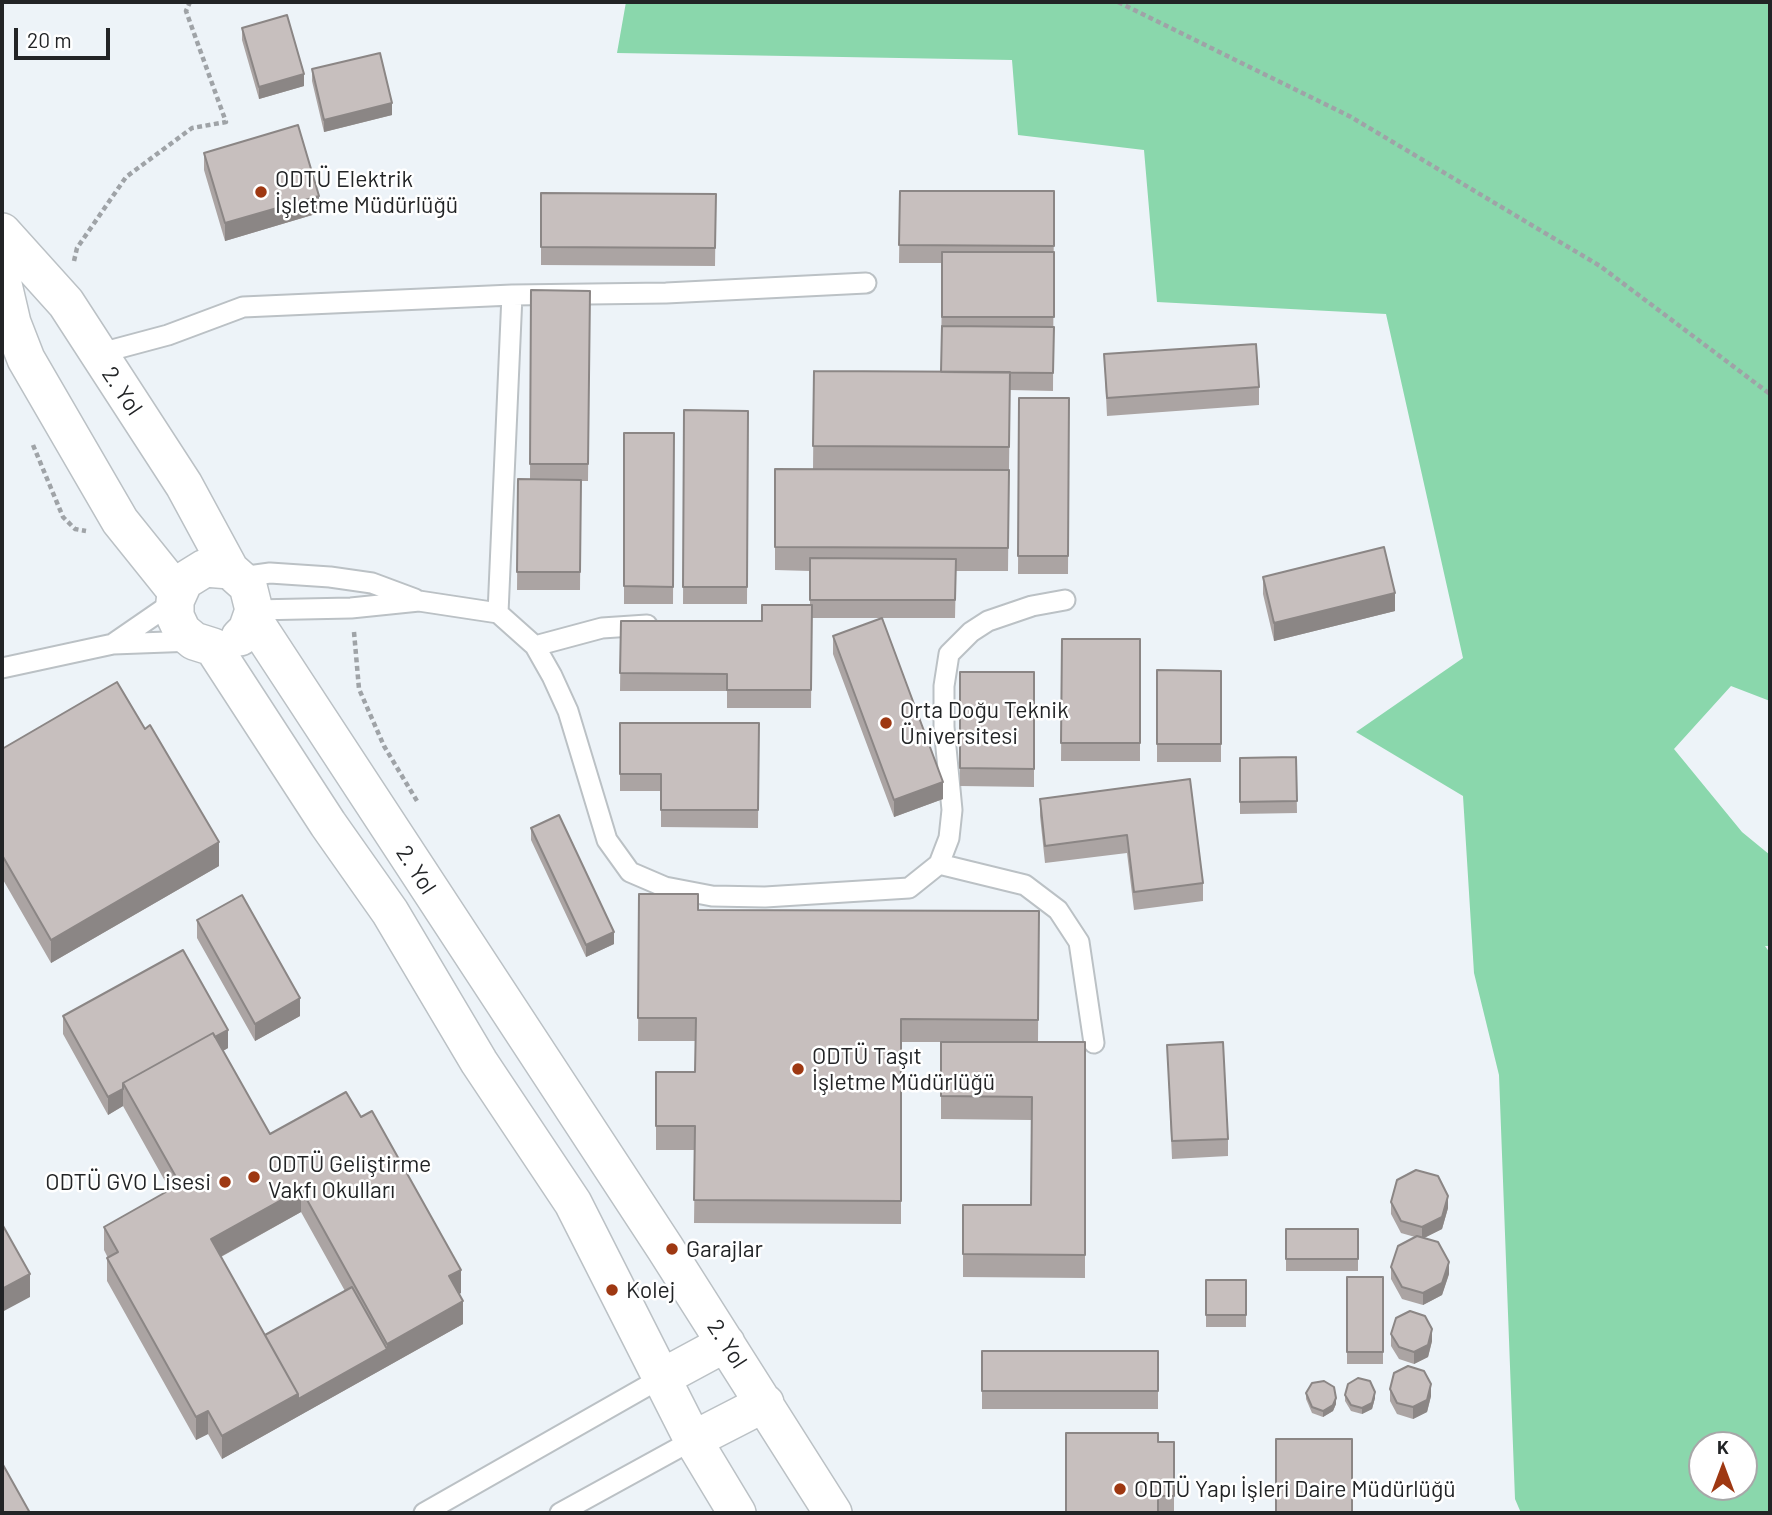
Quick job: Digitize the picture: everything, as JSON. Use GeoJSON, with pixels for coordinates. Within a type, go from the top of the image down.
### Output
{"type":"FeatureCollection","features":[{"type":"Feature","properties":{"kind":"street","name":"2. Yol"},"geometry":{"type":"LineString","coordinates":[[2,232],[66,303],[184,485],[235,573],[253,598],[253,615],[765,1403],[833,1513]]}},
{"type":"Feature","properties":{"kind":"street","name":"2. Yol"},"geometry":{"type":"LineString","coordinates":[[2,280],[12,323],[26,359],[120,521],[176,596],[175,617],[182,631],[204,644],[390,912],[479,1062],[573,1203],[693,1440],[737,1513]]}},
{"type":"Feature","properties":{"kind":"street"},"geometry":{"type":"LineString","coordinates":[[176,596],[193,572],[205,568],[235,573]]}},
{"type":"Feature","properties":{"kind":"street"},"geometry":{"type":"LineString","coordinates":[[204,644],[237,639],[253,615]]}},
{"type":"Feature","properties":{"kind":"street"},"geometry":{"type":"LineString","coordinates":[[663,1377],[726,1343]]}},
{"type":"Feature","properties":{"kind":"street"},"geometry":{"type":"LineString","coordinates":[[693,1440],[765,1403]]}},
{"type":"Feature","properties":{"kind":"lane"},"geometry":{"type":"LineString","coordinates":[[97,354],[168,335],[243,307],[512,295],[666,293],[866,283]]}},
{"type":"Feature","properties":{"kind":"lane"},"geometry":{"type":"LineString","coordinates":[[498,613],[512,295]]}},
{"type":"Feature","properties":{"kind":"lane"},"geometry":{"type":"LineString","coordinates":[[235,573],[271,572],[373,583],[419,601],[498,613],[535,646],[568,711],[607,840],[630,872],[665,887],[701,894],[765,897],[909,888],[939,864],[949,838],[952,810],[944,727],[944,686],[949,654],[971,632],[988,621],[1032,606],[1065,600]]}},
{"type":"Feature","properties":{"kind":"lane"},"geometry":{"type":"LineString","coordinates":[[113,643],[176,596]]}},
{"type":"Feature","properties":{"kind":"lane"},"geometry":{"type":"LineString","coordinates":[[253,615],[419,601]]}},
{"type":"Feature","properties":{"kind":"lane"},"geometry":{"type":"LineString","coordinates":[[535,646],[602,628],[671,625]]}},
{"type":"Feature","properties":{"kind":"lane"},"geometry":{"type":"LineString","coordinates":[[2,668],[113,643],[204,644]]}},
{"type":"Feature","properties":{"kind":"lane"},"geometry":{"type":"LineString","coordinates":[[939,864],[1026,885],[1059,909],[1079,942],[1094,1042]]}},
{"type":"Feature","properties":{"kind":"lane"},"geometry":{"type":"LineString","coordinates":[[424,1513],[663,1377]]}},
{"type":"Feature","properties":{"kind":"lane"},"geometry":{"type":"LineString","coordinates":[[560,1513],[693,1440]]}},
{"type":"Feature","properties":{"kind":"path"},"geometry":{"type":"LineString","coordinates":[[66,303],[77,248],[126,177],[192,128],[226,122],[186,11],[190,2]]}},
{"type":"Feature","properties":{"kind":"path"},"geometry":{"type":"LineString","coordinates":[[1118,2],[1351,117],[1600,266],[1770,394]]}},
{"type":"Feature","properties":{"kind":"green space"},"geometry":{"type":"Polygon","coordinates":[[[626,2],[1770,2],[1770,701],[1731,686],[1674,749],[1742,832],[1770,855],[1770,946],[1765,946],[1770,953],[1770,1513],[1521,1513],[1515,1499],[1499,1075],[1474,973],[1463,796],[1356,732],[1463,658],[1386,314],[1157,302],[1144,150],[1018,135],[1012,60],[617,53],[626,2]]]}},
{"type":"Feature","properties":{"kind":"building"},"geometry":{"type":"Polygon","coordinates":[[[287,15],[304,74],[259,87],[242,28],[287,15]]]}},
{"type":"Feature","properties":{"kind":"building"},"geometry":{"type":"Polygon","coordinates":[[[380,53],[392,103],[324,120],[312,69],[380,53]]]}},
{"type":"Feature","properties":{"kind":"building","name":"ODTÜ Elektrik İşletme Müdürlüğü"},"geometry":{"type":"Polygon","coordinates":[[[298,125],[319,196],[225,223],[204,153],[298,125]]]}},
{"type":"Feature","properties":{"kind":"building"},"geometry":{"type":"Polygon","coordinates":[[[900,191],[1054,191],[1054,246],[899,245],[900,191]]]}},
{"type":"Feature","properties":{"kind":"building"},"geometry":{"type":"Polygon","coordinates":[[[541,193],[716,194],[715,248],[541,247],[541,193]]]}},
{"type":"Feature","properties":{"kind":"building"},"geometry":{"type":"Polygon","coordinates":[[[942,252],[1054,252],[1054,317],[942,317],[942,252]]]}},
{"type":"Feature","properties":{"kind":"building"},"geometry":{"type":"Polygon","coordinates":[[[531,290],[590,291],[588,464],[530,464],[531,290]]]}},
{"type":"Feature","properties":{"kind":"building"},"geometry":{"type":"Polygon","coordinates":[[[942,326],[1054,327],[1053,373],[941,372],[942,326]]]}},
{"type":"Feature","properties":{"kind":"building"},"geometry":{"type":"Polygon","coordinates":[[[1256,344],[1259,387],[1107,398],[1104,354],[1256,344]]]}},
{"type":"Feature","properties":{"kind":"building"},"geometry":{"type":"Polygon","coordinates":[[[814,371],[1010,372],[1009,447],[813,446],[814,371]]]}},
{"type":"Feature","properties":{"kind":"building"},"geometry":{"type":"Polygon","coordinates":[[[1019,398],[1069,398],[1068,556],[1018,556],[1019,398]]]}},
{"type":"Feature","properties":{"kind":"building"},"geometry":{"type":"Polygon","coordinates":[[[684,410],[748,411],[747,587],[683,587],[684,410]]]}},
{"type":"Feature","properties":{"kind":"building"},"geometry":{"type":"Polygon","coordinates":[[[624,433],[674,433],[673,587],[624,586],[624,433]]]}},
{"type":"Feature","properties":{"kind":"building"},"geometry":{"type":"Polygon","coordinates":[[[775,469],[1009,470],[1008,548],[775,547],[775,469]]]}},
{"type":"Feature","properties":{"kind":"building"},"geometry":{"type":"Polygon","coordinates":[[[518,479],[581,480],[580,572],[517,572],[518,479]]]}},
{"type":"Feature","properties":{"kind":"building"},"geometry":{"type":"Polygon","coordinates":[[[1384,547],[1395,593],[1274,623],[1263,577],[1384,547]]]}},
{"type":"Feature","properties":{"kind":"building"},"geometry":{"type":"Polygon","coordinates":[[[810,558],[956,559],[955,600],[810,600],[810,558]]]}},
{"type":"Feature","properties":{"kind":"building"},"geometry":{"type":"Polygon","coordinates":[[[762,605],[812,605],[811,690],[727,690],[727,674],[620,673],[621,621],[762,621],[762,605]]]}},
{"type":"Feature","properties":{"kind":"building"},"geometry":{"type":"Polygon","coordinates":[[[882,618],[943,782],[894,800],[833,636],[882,618]]]}},
{"type":"Feature","properties":{"kind":"building"},"geometry":{"type":"Polygon","coordinates":[[[1062,639],[1140,639],[1140,743],[1061,743],[1062,639]]]}},
{"type":"Feature","properties":{"kind":"building"},"geometry":{"type":"Polygon","coordinates":[[[1157,670],[1221,671],[1221,744],[1157,744],[1157,670]]]}},
{"type":"Feature","properties":{"kind":"building"},"geometry":{"type":"Polygon","coordinates":[[[960,672],[1034,672],[1034,769],[960,768],[960,672]]]}},
{"type":"Feature","properties":{"kind":"building"},"geometry":{"type":"Polygon","coordinates":[[[117,682],[145,729],[150,725],[219,842],[51,940],[2,855],[2,749],[117,682]]]}},
{"type":"Feature","properties":{"kind":"building"},"geometry":{"type":"Polygon","coordinates":[[[620,723],[759,723],[758,810],[661,810],[661,774],[620,774],[620,723]]]}},
{"type":"Feature","properties":{"kind":"building"},"geometry":{"type":"Polygon","coordinates":[[[1296,757],[1297,801],[1240,802],[1240,758],[1296,757]]]}},
{"type":"Feature","properties":{"kind":"building"},"geometry":{"type":"Polygon","coordinates":[[[1190,779],[1203,883],[1134,892],[1127,835],[1045,846],[1040,799],[1190,779]]]}},
{"type":"Feature","properties":{"kind":"building"},"geometry":{"type":"Polygon","coordinates":[[[559,815],[614,932],[586,945],[531,828],[559,815]]]}},
{"type":"Feature","properties":{"kind":"building","name":"ODTÜ Taşıt İşletme Müdürlüğü"},"geometry":{"type":"Polygon","coordinates":[[[639,894],[698,894],[698,910],[1039,911],[1038,1020],[901,1019],[901,1201],[694,1200],[695,1126],[656,1126],[656,1072],[695,1072],[696,1018],[638,1018],[639,894]]]}},
{"type":"Feature","properties":{"kind":"building"},"geometry":{"type":"Polygon","coordinates":[[[242,895],[300,998],[255,1024],[197,920],[242,895]]]}},
{"type":"Feature","properties":{"kind":"building"},"geometry":{"type":"Polygon","coordinates":[[[183,950],[228,1030],[215,1037],[213,1033],[123,1083],[123,1089],[108,1097],[63,1016],[183,950]]]}},
{"type":"Feature","properties":{"kind":"building"},"geometry":{"type":"Polygon","coordinates":[[[213,1033],[270,1134],[346,1092],[361,1117],[372,1111],[461,1270],[449,1276],[463,1301],[387,1344],[301,1189],[211,1239],[298,1394],[222,1436],[208,1411],[196,1417],[107,1258],[118,1252],[104,1227],[180,1184],[123,1083],[213,1033]]]}},
{"type":"Feature","properties":{"kind":"building"},"geometry":{"type":"Polygon","coordinates":[[[941,1042],[1085,1042],[1085,1255],[963,1254],[963,1205],[1031,1205],[1032,1097],[941,1096],[941,1042]]]}},
{"type":"Feature","properties":{"kind":"building"},"geometry":{"type":"Polygon","coordinates":[[[1223,1042],[1228,1139],[1172,1141],[1167,1045],[1223,1042]]]}},
{"type":"Feature","properties":{"kind":"building"},"geometry":{"type":"Polygon","coordinates":[[[1416,1170],[1438,1176],[1448,1196],[1442,1217],[1422,1227],[1401,1221],[1391,1202],[1397,1180],[1416,1170]]]}},
{"type":"Feature","properties":{"kind":"building"},"geometry":{"type":"Polygon","coordinates":[[[2,1224],[30,1274],[2,1289],[2,1224]]]}},
{"type":"Feature","properties":{"kind":"building"},"geometry":{"type":"Polygon","coordinates":[[[1286,1229],[1358,1229],[1358,1259],[1286,1259],[1286,1229]]]}},
{"type":"Feature","properties":{"kind":"building"},"geometry":{"type":"Polygon","coordinates":[[[1417,1236],[1438,1242],[1449,1262],[1442,1283],[1423,1293],[1402,1287],[1391,1267],[1398,1246],[1417,1236]]]}},
{"type":"Feature","properties":{"kind":"building"},"geometry":{"type":"Polygon","coordinates":[[[1347,1277],[1383,1277],[1383,1352],[1347,1352],[1347,1277]]]}},
{"type":"Feature","properties":{"kind":"building"},"geometry":{"type":"Polygon","coordinates":[[[1206,1280],[1246,1280],[1246,1315],[1206,1315],[1206,1280]]]}},
{"type":"Feature","properties":{"kind":"building"},"geometry":{"type":"Polygon","coordinates":[[[352,1287],[387,1349],[298,1399],[298,1394],[265,1335],[352,1287]]]}},
{"type":"Feature","properties":{"kind":"building"},"geometry":{"type":"Polygon","coordinates":[[[1410,1311],[1425,1316],[1432,1329],[1428,1345],[1414,1352],[1399,1347],[1391,1334],[1396,1318],[1410,1311]]]}},
{"type":"Feature","properties":{"kind":"building"},"geometry":{"type":"Polygon","coordinates":[[[982,1351],[1158,1351],[1158,1391],[982,1391],[982,1351]]]}},
{"type":"Feature","properties":{"kind":"building"},"geometry":{"type":"Polygon","coordinates":[[[1408,1366],[1424,1371],[1431,1384],[1427,1400],[1413,1407],[1397,1403],[1390,1389],[1394,1373],[1408,1366]]]}},
{"type":"Feature","properties":{"kind":"building"},"geometry":{"type":"Polygon","coordinates":[[[1358,1378],[1370,1381],[1375,1392],[1372,1403],[1362,1408],[1351,1405],[1345,1395],[1348,1384],[1358,1378]]]}},
{"type":"Feature","properties":{"kind":"building"},"geometry":{"type":"Polygon","coordinates":[[[1324,1381],[1334,1387],[1336,1398],[1333,1405],[1323,1411],[1312,1407],[1306,1393],[1312,1383],[1324,1381]]]}},
{"type":"Feature","properties":{"kind":"building","name":"ODTÜ Yapı İşleri Daire Müdürlüğü"},"geometry":{"type":"Polygon","coordinates":[[[1066,1433],[1158,1433],[1158,1442],[1174,1442],[1174,1496],[1158,1496],[1158,1513],[1066,1513],[1066,1433]]]}},
{"type":"Feature","properties":{"kind":"building"},"geometry":{"type":"Polygon","coordinates":[[[1276,1439],[1352,1439],[1352,1513],[1276,1513],[1276,1439]]]}},
{"type":"Feature","properties":{"kind":"building"},"geometry":{"type":"Polygon","coordinates":[[[2,1463],[30,1513],[2,1513],[2,1463]]]}},
{"type":"Feature","properties":{"kind":"place","name":"ODTÜ Elektrik İşletme Müdürlüğü"},"geometry":{"type":"Point","coordinates":[261,192]}},
{"type":"Feature","properties":{"kind":"place","name":"Orta Doğu Teknik Üniversitesi"},"geometry":{"type":"Point","coordinates":[886,723]}},
{"type":"Feature","properties":{"kind":"place","name":"ODTÜ Taşıt İşletme Müdürlüğü"},"geometry":{"type":"Point","coordinates":[798,1069]}},
{"type":"Feature","properties":{"kind":"place","name":"ODTÜ Geliştirme Vakfı Okulları"},"geometry":{"type":"Point","coordinates":[254,1177]}},
{"type":"Feature","properties":{"kind":"place","name":"ODTÜ GVO Lisesi"},"geometry":{"type":"Point","coordinates":[225,1182]}},
{"type":"Feature","properties":{"kind":"place","name":"Garajlar"},"geometry":{"type":"Point","coordinates":[672,1249]}},
{"type":"Feature","properties":{"kind":"place","name":"Kolej"},"geometry":{"type":"Point","coordinates":[612,1290]}},
{"type":"Feature","properties":{"kind":"place","name":"ODTÜ Yapı İşleri Daire Müdürlüğü"},"geometry":{"type":"Point","coordinates":[1120,1489]}}]}
